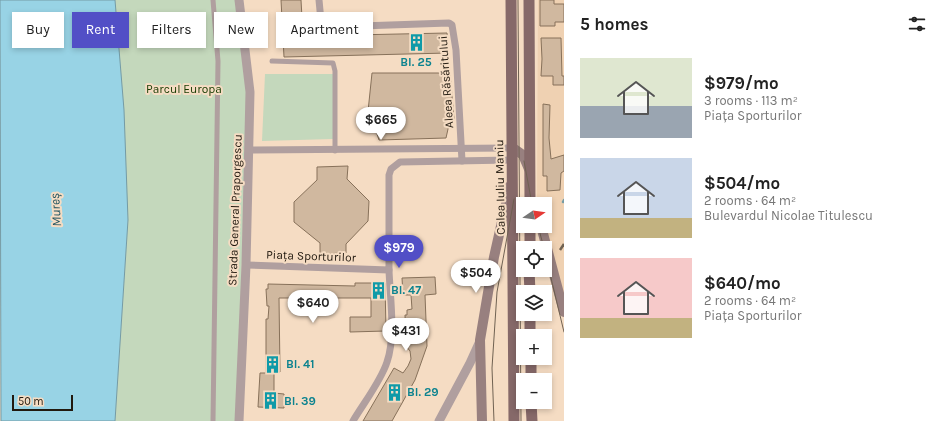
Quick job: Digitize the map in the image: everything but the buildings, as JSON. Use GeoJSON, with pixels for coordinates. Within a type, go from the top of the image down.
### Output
{"type":"FeatureCollection","features":[{"type":"Feature","properties":{"kind":"main road","name":"Calea Iuliu Maniu"},"geometry":{"type":"LineString","coordinates":[[512,0],[514,416]]}},
{"type":"Feature","properties":{"kind":"main road"},"geometry":{"type":"LineString","coordinates":[[528,0],[530,197]]}},
{"type":"Feature","properties":{"kind":"main road"},"geometry":{"type":"LineString","coordinates":[[513,148],[523,155],[530,170],[535,197]]}},
{"type":"Feature","properties":{"kind":"main road"},"geometry":{"type":"LineString","coordinates":[[482,421],[480,340],[494,256],[513,166]]}},
{"type":"Feature","properties":{"kind":"main road"},"geometry":{"type":"LineString","coordinates":[[543,233],[564,312]]}},
{"type":"Feature","properties":{"kind":"street"},"geometry":{"type":"LineString","coordinates":[[213,0],[218,61],[213,421]]}},
{"type":"Feature","properties":{"kind":"street","name":"Strada General Praporgescu"},"geometry":{"type":"LineString","coordinates":[[239,0],[250,92],[246,265],[239,421]]}},
{"type":"Feature","properties":{"kind":"street","name":"Aleea Răsăritului"},"geometry":{"type":"LineString","coordinates":[[319,0],[321,20],[331,27],[449,23],[452,25],[456,50],[461,149]]}},
{"type":"Feature","properties":{"kind":"street"},"geometry":{"type":"LineString","coordinates":[[272,61],[333,64],[335,71],[335,151]]}},
{"type":"Feature","properties":{"kind":"street"},"geometry":{"type":"LineString","coordinates":[[249,150],[335,151],[513,148]]}},
{"type":"Feature","properties":{"kind":"street"},"geometry":{"type":"LineString","coordinates":[[461,149],[462,161]]}},
{"type":"Feature","properties":{"kind":"street"},"geometry":{"type":"LineString","coordinates":[[352,421],[385,368],[389,354],[391,334],[389,175],[391,169],[400,162],[462,161],[513,166]]}},
{"type":"Feature","properties":{"kind":"street","name":"Piața Sporturilor"},"geometry":{"type":"LineString","coordinates":[[246,265],[389,270]]}},
{"type":"Feature","properties":{"kind":"street"},"geometry":{"type":"LineString","coordinates":[[439,421],[470,363],[480,340]]}},
{"type":"Feature","properties":{"kind":"shaded area"},"geometry":{"type":"Polygon","coordinates":[[[538,0],[564,0],[564,302],[552,254],[552,241],[549,241],[547,233],[552,233],[552,197],[537,197],[538,0]]]}},
{"type":"Feature","properties":{"kind":"green space","name":"Parcul Europa"},"geometry":{"type":"Polygon","coordinates":[[[115,0],[236,0],[237,12],[214,12],[214,48],[241,48],[247,100],[239,355],[235,421],[115,421],[128,220],[118,48],[129,48],[129,12],[116,12],[115,0]]]}},
{"type":"Feature","properties":{"kind":"green space"},"geometry":{"type":"Polygon","coordinates":[[[265,74],[334,74],[333,139],[262,141],[265,74]]]}},
{"type":"Feature","properties":{"kind":"water","name":"Mureș"},"geometry":{"type":"Polygon","coordinates":[[[0,0],[115,0],[116,12],[72,12],[72,48],[119,48],[124,110],[128,220],[115,421],[1,421],[0,0]]]}},
{"type":"Feature","properties":{"kind":"tram line"},"geometry":{"type":"LineString","coordinates":[[518,0],[521,421]]}},
{"type":"Feature","properties":{"kind":"tram line"},"geometry":{"type":"LineString","coordinates":[[524,161],[531,197]]}},
{"type":"Feature","properties":{"kind":"tram line"},"geometry":{"type":"LineString","coordinates":[[494,421],[492,368],[497,292],[514,199]]}},
{"type":"Feature","properties":{"kind":"tram line"},"geometry":{"type":"LineString","coordinates":[[540,233],[542,241]]}},
{"type":"Feature","properties":{"kind":"tram line"},"geometry":{"type":"LineString","coordinates":[[551,277],[564,332]]}},
{"type":"Feature","properties":{"kind":"railway"},"geometry":{"type":"LineString","coordinates":[[560,250],[564,244]]}},
{"type":"Feature","properties":{"kind":"place","name":"Bl. 25"},"geometry":{"type":"Point","coordinates":[416,43]}},
{"type":"Feature","properties":{"kind":"place","name":"Bl. 47"},"geometry":{"type":"Point","coordinates":[378,290]}},
{"type":"Feature","properties":{"kind":"place","name":"Bl. 41"},"geometry":{"type":"Point","coordinates":[273,364]}},
{"type":"Feature","properties":{"kind":"place","name":"Bl. 29"},"geometry":{"type":"Point","coordinates":[394,392]}},
{"type":"Feature","properties":{"kind":"place","name":"Bl. 39"},"geometry":{"type":"Point","coordinates":[271,401]}}]}
